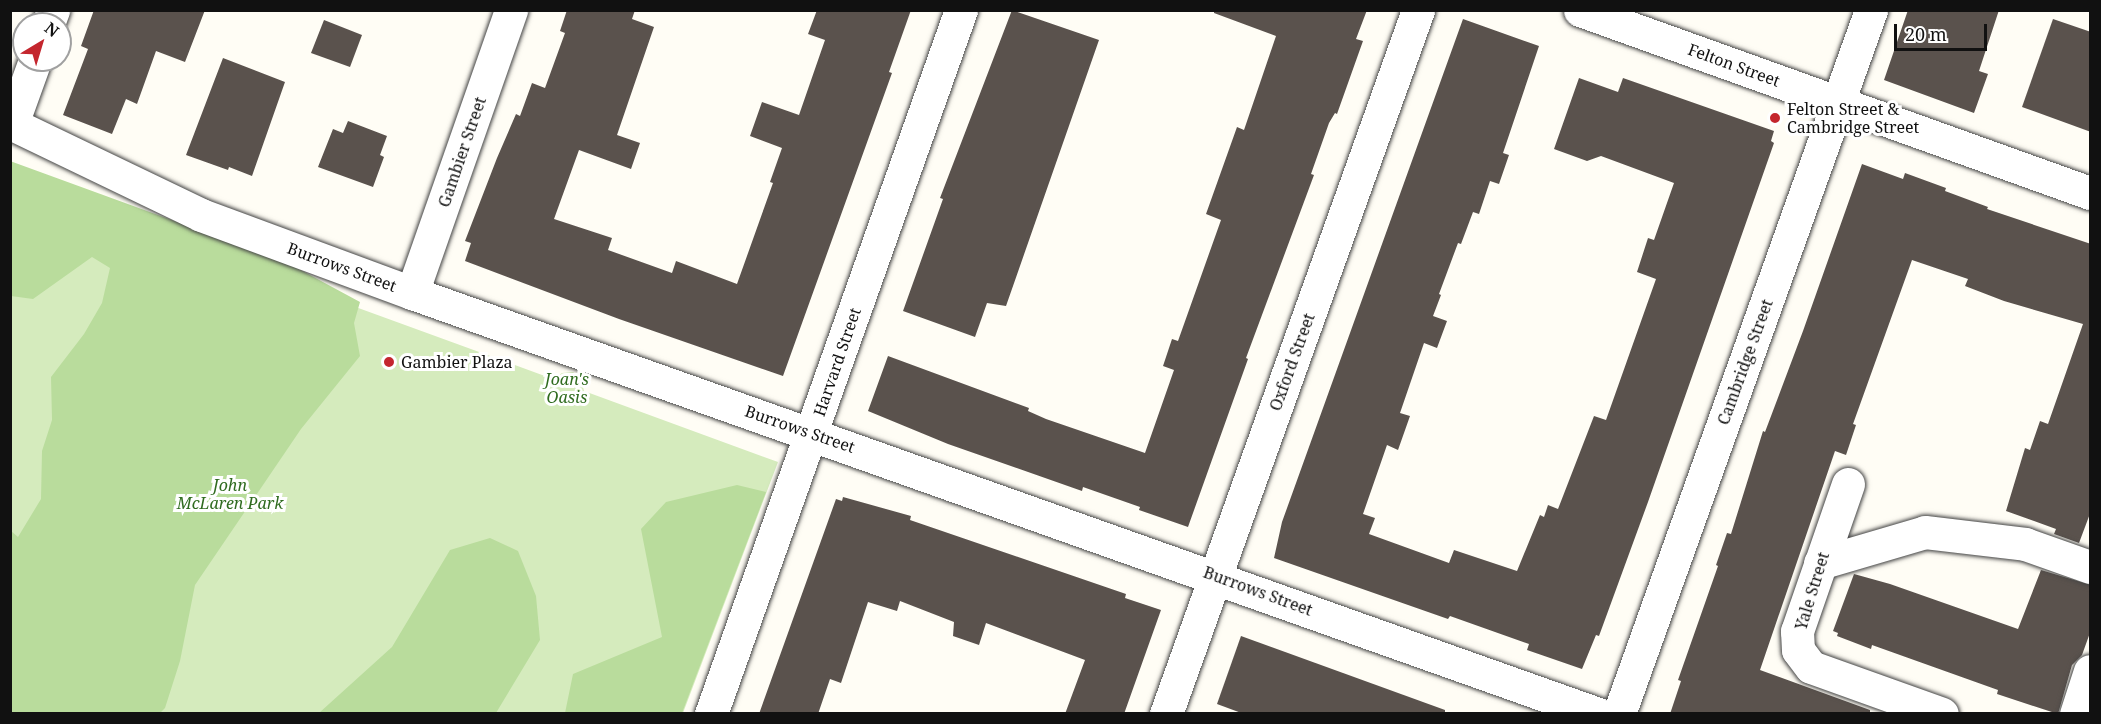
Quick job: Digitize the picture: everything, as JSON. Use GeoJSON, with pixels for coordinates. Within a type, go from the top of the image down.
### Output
{"type":"FeatureCollection","features":[{"type":"Feature","properties":{"kind":"street","name":"Gambier Street"},"geometry":{"type":"LineString","coordinates":[[412,293],[511,10]]}},
{"type":"Feature","properties":{"kind":"street","name":"Harvard Street"},"geometry":{"type":"LineString","coordinates":[[711,714],[961,10]]}},
{"type":"Feature","properties":{"kind":"street","name":"Oxford Street"},"geometry":{"type":"LineString","coordinates":[[1166,714],[1418,10]]}},
{"type":"Feature","properties":{"kind":"street","name":"Felton Street"},"geometry":{"type":"LineString","coordinates":[[1580,10],[2091,193]]}},
{"type":"Feature","properties":{"kind":"street","name":"Cambridge Street"},"geometry":{"type":"LineString","coordinates":[[1619,714],[1871,10]]}},
{"type":"Feature","properties":{"kind":"street"},"geometry":{"type":"LineString","coordinates":[[11,123],[30,72]]}},
{"type":"Feature","properties":{"kind":"street","name":"Burrows Street"},"geometry":{"type":"LineString","coordinates":[[11,123],[201,215],[412,293],[1216,576],[1598,714]]}},
{"type":"Feature","properties":{"kind":"street","name":"Yale Street"},"geometry":{"type":"LineString","coordinates":[[1848,484],[1797,631],[1798,650],[1811,667],[1942,714]]}},
{"type":"Feature","properties":{"kind":"street"},"geometry":{"type":"LineString","coordinates":[[1820,563],[1925,532],[2025,544],[2091,567]]}},
{"type":"Feature","properties":{"kind":"street"},"geometry":{"type":"LineString","coordinates":[[2076,714],[2091,671]]}},
{"type":"Feature","properties":{"kind":"green space"},"geometry":{"type":"Polygon","coordinates":[[[10,161],[284,261],[360,302],[354,323],[360,356],[301,429],[195,585],[180,661],[165,708],[160,713],[11,713],[11,531],[18,537],[41,499],[42,451],[52,420],[51,377],[84,334],[102,303],[110,268],[92,257],[33,299],[11,296],[10,161]]]}},
{"type":"Feature","properties":{"kind":"green space","name":"John McLaren Park"},"geometry":{"type":"Polygon","coordinates":[[[10,181],[553,379],[562,373],[573,372],[581,379],[584,391],[778,462],[683,713],[11,713],[10,181]]]}},
{"type":"Feature","properties":{"kind":"green space"},"geometry":{"type":"Polygon","coordinates":[[[737,485],[766,492],[682,713],[565,713],[573,674],[662,637],[641,529],[666,502],[737,485]]]}},
{"type":"Feature","properties":{"kind":"green space"},"geometry":{"type":"Polygon","coordinates":[[[490,538],[518,551],[536,596],[540,640],[496,713],[319,713],[392,647],[450,550],[490,538]]]}},
{"type":"Feature","properties":{"kind":"building"},"geometry":{"type":"Polygon","coordinates":[[[94,10],[205,10],[185,62],[156,51],[137,104],[126,99],[112,134],[63,115],[88,49],[81,46],[94,10]]]}},
{"type":"Feature","properties":{"kind":"building"},"geometry":{"type":"Polygon","coordinates":[[[567,10],[635,10],[632,19],[654,27],[617,135],[640,143],[631,169],[579,150],[554,219],[612,238],[608,250],[672,273],[676,261],[737,284],[773,183],[770,182],[782,148],[750,136],[762,102],[799,115],[825,40],[808,34],[817,10],[911,10],[889,72],[892,73],[783,376],[619,319],[465,261],[471,243],[465,241],[497,158],[516,114],[520,116],[532,83],[545,88],[565,33],[560,31],[567,10]]]}},
{"type":"Feature","properties":{"kind":"building"},"geometry":{"type":"Polygon","coordinates":[[[1012,10],[1099,40],[1006,306],[987,303],[975,337],[903,311],[943,199],[940,198],[1012,10]]]}},
{"type":"Feature","properties":{"kind":"building"},"geometry":{"type":"Polygon","coordinates":[[[1214,10],[1367,10],[1356,39],[1363,41],[1337,114],[1335,113],[1329,123],[1311,174],[1314,175],[1246,358],[1248,359],[1188,527],[1083,487],[1082,491],[948,444],[868,411],[888,356],[1029,408],[1028,411],[1046,419],[1145,453],[1174,370],[1163,366],[1172,339],[1178,341],[1221,220],[1206,214],[1237,127],[1244,130],[1276,36],[1214,13],[1214,10]]]}},
{"type":"Feature","properties":{"kind":"building"},"geometry":{"type":"Polygon","coordinates":[[[1908,10],[1999,10],[1979,71],[1988,74],[1974,113],[1884,80],[1908,10]]]}},
{"type":"Feature","properties":{"kind":"building"},"geometry":{"type":"Polygon","coordinates":[[[1463,19],[1539,46],[1503,153],[1509,155],[1499,184],[1490,181],[1479,214],[1473,212],[1461,244],[1458,243],[1433,316],[1447,321],[1437,348],[1424,343],[1400,413],[1410,416],[1398,450],[1387,445],[1363,514],[1375,518],[1369,534],[1449,563],[1454,550],[1517,571],[1540,515],[1544,517],[1548,505],[1558,509],[1594,416],[1606,420],[1656,279],[1637,272],[1648,238],[1654,240],[1674,183],[1601,156],[1587,161],[1554,149],[1579,78],[1618,92],[1623,78],[1774,131],[1771,141],[1774,143],[1648,502],[1599,636],[1596,635],[1582,669],[1527,650],[1529,644],[1450,616],[1448,619],[1274,558],[1282,522],[1463,19]]]}},
{"type":"Feature","properties":{"kind":"building"},"geometry":{"type":"Polygon","coordinates":[[[2053,19],[2091,32],[2091,132],[2022,107],[2053,19]]]}},
{"type":"Feature","properties":{"kind":"building"},"geometry":{"type":"Polygon","coordinates":[[[324,20],[362,35],[350,67],[311,53],[324,20]]]}},
{"type":"Feature","properties":{"kind":"building"},"geometry":{"type":"Polygon","coordinates":[[[223,58],[285,82],[252,176],[186,155],[223,58]]]}},
{"type":"Feature","properties":{"kind":"building"},"geometry":{"type":"Polygon","coordinates":[[[348,121],[387,136],[380,155],[384,157],[373,187],[318,167],[333,129],[343,133],[348,121]]]}},
{"type":"Feature","properties":{"kind":"building"},"geometry":{"type":"Polygon","coordinates":[[[1862,164],[1903,179],[1905,173],[1946,188],[1945,191],[1988,207],[1987,209],[2091,244],[2091,511],[2079,543],[2054,534],[2056,529],[2006,511],[2025,448],[2030,450],[2040,421],[2048,424],[2083,324],[2004,301],[1965,286],[1968,279],[1912,260],[1853,424],[1856,425],[1846,455],[1835,451],[1760,670],[1870,710],[1870,714],[1670,714],[1681,681],[1678,680],[1718,566],[1716,565],[1727,533],[1731,534],[1763,431],[1765,432],[1803,331],[1862,164]]]}},
{"type":"Feature","properties":{"kind":"building"},"geometry":{"type":"Polygon","coordinates":[[[843,497],[911,516],[910,520],[1126,594],[1125,598],[1161,610],[1124,714],[1065,714],[1085,660],[986,623],[979,645],[953,636],[954,622],[900,601],[897,611],[868,602],[841,683],[830,679],[818,714],[759,714],[836,499],[842,501],[843,497]]]}},
{"type":"Feature","properties":{"kind":"building"},"geometry":{"type":"Polygon","coordinates":[[[2041,570],[2091,585],[2091,630],[2082,655],[2072,665],[2058,714],[1997,694],[1998,690],[1872,645],[1871,649],[1837,636],[1838,633],[1833,631],[1854,574],[1890,584],[2018,629],[2041,570]]]}},
{"type":"Feature","properties":{"kind":"building"},"geometry":{"type":"Polygon","coordinates":[[[1241,636],[1445,710],[1445,714],[1244,714],[1217,704],[1241,636]]]}},
{"type":"Feature","properties":{"kind":"place","name":"Felton Street & Cambridge Street"},"geometry":{"type":"Point","coordinates":[1775,118]}},
{"type":"Feature","properties":{"kind":"place","name":"Gambier Plaza"},"geometry":{"type":"Point","coordinates":[389,362]}},
{"type":"Feature","properties":{"kind":"park label","name":"Joan's Oasis"},"geometry":{"type":"Point","coordinates":[567,388]}}]}
